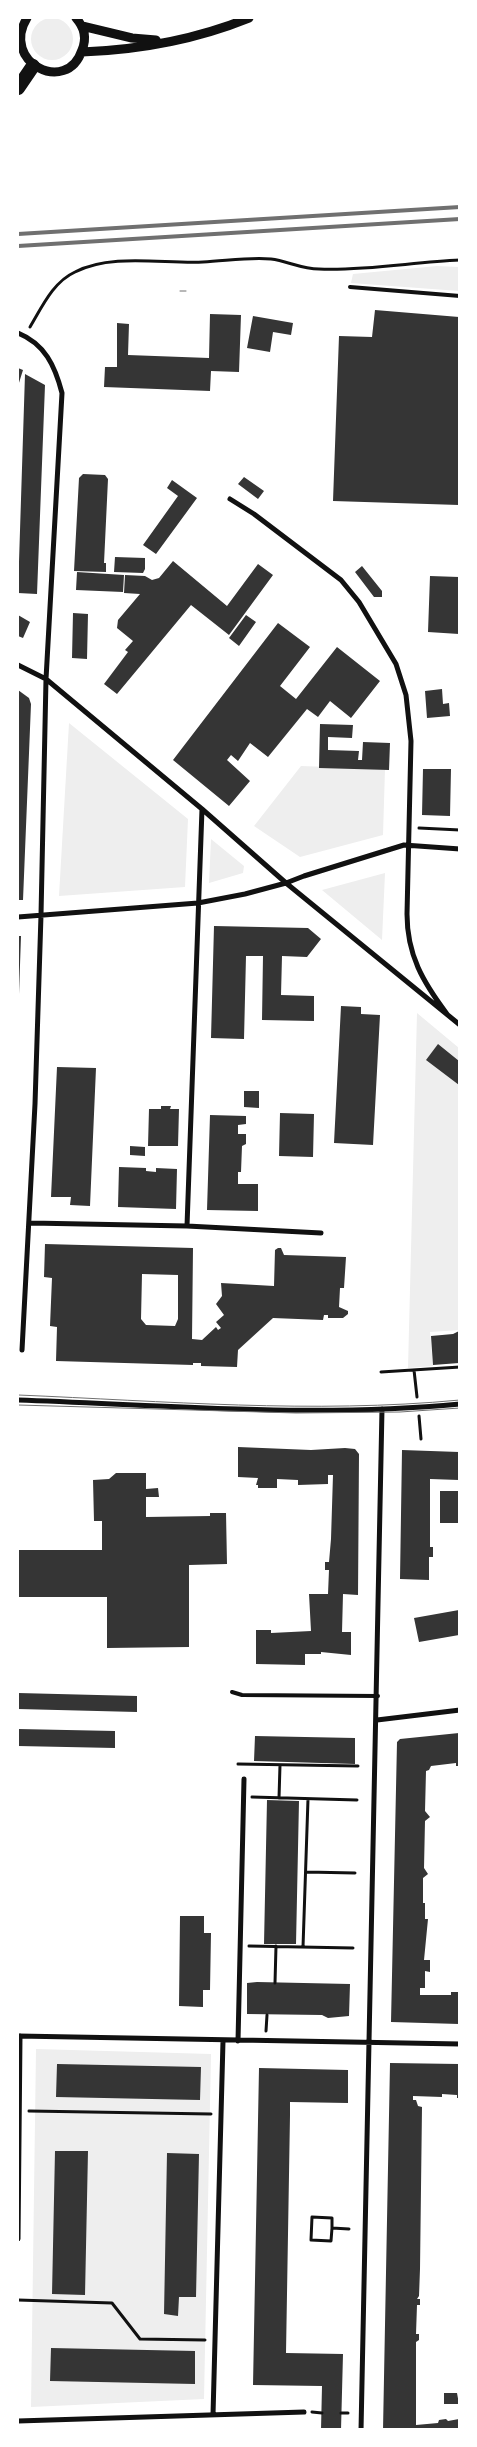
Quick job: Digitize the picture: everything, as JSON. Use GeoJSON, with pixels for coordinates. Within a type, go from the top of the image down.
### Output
{"type":"FeatureCollection","features":[{"type":"Feature","properties":{"kind":"highway"},"geometry":{"type":"LineString","coordinates":[[18,88],[33,66]]}},
{"type":"Feature","properties":{"kind":"street"},"geometry":{"type":"LineString","coordinates":[[27,18],[19,33],[19,43],[26,60],[42,71],[61,71],[70,67],[82,52],[84,44],[82,26],[76,18]]}},
{"type":"Feature","properties":{"kind":"street"},"geometry":{"type":"LineString","coordinates":[[82,52],[107,51],[168,41],[206,33],[249,18]]}},
{"type":"Feature","properties":{"kind":"street"},"geometry":{"type":"LineString","coordinates":[[82,26],[132,38],[168,41]]}},
{"type":"Feature","properties":{"kind":"street"},"geometry":{"type":"LineString","coordinates":[[18,333],[43,349],[50,358],[62,392],[46,679],[42,915],[31,1223],[20,1350]]}},
{"type":"Feature","properties":{"kind":"street"},"geometry":{"type":"LineString","coordinates":[[230,499],[262,520],[340,580],[359,602],[390,652],[402,679],[410,729],[407,928],[410,950],[425,984],[447,1014]]}},
{"type":"Feature","properties":{"kind":"street"},"geometry":{"type":"LineString","coordinates":[[18,665],[46,679],[202,809],[286,883],[460,1025]]}},
{"type":"Feature","properties":{"kind":"street"},"geometry":{"type":"LineString","coordinates":[[187,1226],[202,809]]}},
{"type":"Feature","properties":{"kind":"street"},"geometry":{"type":"LineString","coordinates":[[18,917],[198,903],[245,894],[286,883],[408,845],[460,849]]}},
{"type":"Feature","properties":{"kind":"street"},"geometry":{"type":"LineString","coordinates":[[31,1223],[187,1226],[321,1232]]}},
{"type":"Feature","properties":{"kind":"street"},"geometry":{"type":"LineString","coordinates":[[18,1400],[253,1408],[382,1409],[460,1404]]}},
{"type":"Feature","properties":{"kind":"street"},"geometry":{"type":"LineString","coordinates":[[361,2430],[378,1696],[382,1409]]}},
{"type":"Feature","properties":{"kind":"street"},"geometry":{"type":"LineString","coordinates":[[377,1720],[460,1710]]}},
{"type":"Feature","properties":{"kind":"street"},"geometry":{"type":"LineString","coordinates":[[238,2041],[244,1779]]}},
{"type":"Feature","properties":{"kind":"street"},"geometry":{"type":"LineString","coordinates":[[18,2239],[19,2036],[460,2044]]}},
{"type":"Feature","properties":{"kind":"street"},"geometry":{"type":"LineString","coordinates":[[213,2414],[223,2041]]}},
{"type":"Feature","properties":{"kind":"street"},"geometry":{"type":"LineString","coordinates":[[18,2421],[304,2412]]}},
{"type":"Feature","properties":{"kind":"lane"},"geometry":{"type":"LineString","coordinates":[[350,287],[460,296]]}},
{"type":"Feature","properties":{"kind":"lane"},"geometry":{"type":"LineString","coordinates":[[232,1692],[250,1695],[378,1696]]}},
{"type":"Feature","properties":{"kind":"path"},"geometry":{"type":"LineString","coordinates":[[24,336],[53,290],[64,278],[75,271],[100,265],[131,260],[197,262],[254,258],[274,260],[304,268],[343,270],[460,260]]}},
{"type":"Feature","properties":{"kind":"path"},"geometry":{"type":"LineString","coordinates":[[408,827],[460,830]]}},
{"type":"Feature","properties":{"kind":"path"},"geometry":{"type":"LineString","coordinates":[[382,1372],[460,1367]]}},
{"type":"Feature","properties":{"kind":"path"},"geometry":{"type":"LineString","coordinates":[[238,1764],[358,1766]]}},
{"type":"Feature","properties":{"kind":"path"},"geometry":{"type":"LineString","coordinates":[[279,1798],[280,1765]]}},
{"type":"Feature","properties":{"kind":"path"},"geometry":{"type":"LineString","coordinates":[[243,1797],[357,1800]]}},
{"type":"Feature","properties":{"kind":"path"},"geometry":{"type":"LineString","coordinates":[[303,1947],[308,1799]]}},
{"type":"Feature","properties":{"kind":"path"},"geometry":{"type":"LineString","coordinates":[[306,1872],[355,1874]]}},
{"type":"Feature","properties":{"kind":"path"},"geometry":{"type":"LineString","coordinates":[[240,1946],[354,1948]]}},
{"type":"Feature","properties":{"kind":"path"},"geometry":{"type":"LineString","coordinates":[[275,1983],[276,1946]]}},
{"type":"Feature","properties":{"kind":"path"},"geometry":{"type":"LineString","coordinates":[[19,2111],[221,2114]]}},
{"type":"Feature","properties":{"kind":"path"},"geometry":{"type":"LineString","coordinates":[[312,2217],[332,2218],[332,2228],[331,2241],[311,2240],[312,2217]]}},
{"type":"Feature","properties":{"kind":"path"},"geometry":{"type":"LineString","coordinates":[[332,2228],[350,2229]]}},
{"type":"Feature","properties":{"kind":"path"},"geometry":{"type":"LineString","coordinates":[[18,2300],[112,2303],[140,2339],[216,2340]]}},
{"type":"Feature","properties":{"kind":"path"},"geometry":{"type":"LineString","coordinates":[[341,2413],[348,2414]]}},
{"type":"Feature","properties":{"kind":"shaded area"},"geometry":{"type":"Polygon","coordinates":[[[56,18],[64,21],[70,27],[73,39],[70,51],[64,57],[48,60],[40,57],[34,51],[31,35],[34,27],[40,21],[56,18]]]}},
{"type":"Feature","properties":{"kind":"shaded area"},"geometry":{"type":"Polygon","coordinates":[[[437,266],[459,267],[459,291],[351,283],[353,274],[437,266]]]}},
{"type":"Feature","properties":{"kind":"shaded area"},"geometry":{"type":"Polygon","coordinates":[[[69,723],[188,819],[185,887],[59,896],[69,723]]]}},
{"type":"Feature","properties":{"kind":"shaded area"},"geometry":{"type":"Polygon","coordinates":[[[301,766],[385,769],[383,835],[300,857],[254,826],[301,766]]]}},
{"type":"Feature","properties":{"kind":"shaded area"},"geometry":{"type":"Polygon","coordinates":[[[211,839],[244,866],[243,873],[209,883],[211,839]]]}},
{"type":"Feature","properties":{"kind":"shaded area"},"geometry":{"type":"Polygon","coordinates":[[[385,873],[382,940],[322,890],[385,873]]]}},
{"type":"Feature","properties":{"kind":"shaded area"},"geometry":{"type":"Polygon","coordinates":[[[417,1013],[459,1048],[460,1330],[430,1332],[433,1366],[408,1368],[417,1013]]]}},
{"type":"Feature","properties":{"kind":"shaded area"},"geometry":{"type":"Polygon","coordinates":[[[36,2049],[211,2054],[204,2399],[31,2407],[36,2049]]]}},
{"type":"Feature","properties":{"kind":"building"},"geometry":{"type":"Polygon","coordinates":[[[375,310],[459,317],[459,505],[333,501],[339,336],[372,337],[375,310]]]}},
{"type":"Feature","properties":{"kind":"building"},"geometry":{"type":"Polygon","coordinates":[[[210,314],[241,315],[239,372],[211,371],[210,391],[104,387],[105,367],[117,367],[117,323],[129,324],[128,355],[209,358],[210,314]]]}},
{"type":"Feature","properties":{"kind":"building"},"geometry":{"type":"Polygon","coordinates":[[[253,316],[293,323],[291,335],[273,332],[270,352],[247,348],[253,316]]]}},
{"type":"Feature","properties":{"kind":"building"},"geometry":{"type":"Polygon","coordinates":[[[18,368],[23,370],[18,386],[18,368]]]}},
{"type":"Feature","properties":{"kind":"building"},"geometry":{"type":"Polygon","coordinates":[[[25,374],[45,385],[37,594],[18,593],[25,374]]]}},
{"type":"Feature","properties":{"kind":"building"},"geometry":{"type":"Polygon","coordinates":[[[83,474],[105,475],[108,479],[104,563],[106,563],[106,572],[74,571],[79,478],[83,474]]]}},
{"type":"Feature","properties":{"kind":"building"},"geometry":{"type":"Polygon","coordinates":[[[244,477],[264,491],[258,499],[238,484],[244,477]]]}},
{"type":"Feature","properties":{"kind":"building"},"geometry":{"type":"Polygon","coordinates":[[[172,480],[197,498],[156,554],[143,545],[178,496],[167,488],[172,480]]]}},
{"type":"Feature","properties":{"kind":"building"},"geometry":{"type":"Polygon","coordinates":[[[115,557],[145,558],[145,569],[143,573],[114,572],[115,557]]]}},
{"type":"Feature","properties":{"kind":"building"},"geometry":{"type":"Polygon","coordinates":[[[173,561],[227,606],[258,564],[273,575],[229,635],[191,605],[117,694],[104,684],[128,652],[125,650],[133,641],[117,628],[118,620],[140,594],[124,593],[125,575],[145,576],[152,580],[159,578],[173,561]]]}},
{"type":"Feature","properties":{"kind":"building"},"geometry":{"type":"Polygon","coordinates":[[[362,566],[382,591],[382,597],[374,597],[355,572],[362,566]]]}},
{"type":"Feature","properties":{"kind":"building"},"geometry":{"type":"Polygon","coordinates":[[[77,572],[124,575],[123,592],[76,590],[77,572]]]}},
{"type":"Feature","properties":{"kind":"building"},"geometry":{"type":"Polygon","coordinates":[[[430,576],[459,577],[459,634],[428,632],[430,576]]]}},
{"type":"Feature","properties":{"kind":"building"},"geometry":{"type":"Polygon","coordinates":[[[73,613],[88,614],[87,659],[72,658],[73,613]]]}},
{"type":"Feature","properties":{"kind":"building"},"geometry":{"type":"Polygon","coordinates":[[[18,615],[30,622],[23,638],[18,636],[18,615]]]}},
{"type":"Feature","properties":{"kind":"building"},"geometry":{"type":"Polygon","coordinates":[[[246,615],[256,622],[239,646],[229,638],[246,615]]]}},
{"type":"Feature","properties":{"kind":"building"},"geometry":{"type":"Polygon","coordinates":[[[278,623],[310,647],[280,686],[296,699],[337,647],[380,681],[351,718],[330,701],[318,717],[307,709],[268,757],[250,743],[238,761],[231,755],[227,760],[250,781],[229,806],[173,760],[278,623]]]}},
{"type":"Feature","properties":{"kind":"building"},"geometry":{"type":"Polygon","coordinates":[[[442,689],[443,704],[449,703],[450,716],[427,718],[425,691],[442,689]]]}},
{"type":"Feature","properties":{"kind":"building"},"geometry":{"type":"Polygon","coordinates":[[[18,690],[29,698],[31,704],[23,900],[18,900],[18,690]]]}},
{"type":"Feature","properties":{"kind":"building"},"geometry":{"type":"Polygon","coordinates":[[[320,724],[353,725],[352,738],[328,737],[328,750],[359,751],[358,760],[362,760],[363,742],[390,743],[389,770],[319,768],[320,724]]]}},
{"type":"Feature","properties":{"kind":"building"},"geometry":{"type":"Polygon","coordinates":[[[423,769],[451,769],[450,816],[422,815],[423,769]]]}},
{"type":"Feature","properties":{"kind":"building"},"geometry":{"type":"Polygon","coordinates":[[[214,926],[308,928],[321,939],[307,957],[282,956],[281,995],[314,996],[314,1021],[262,1020],[263,956],[246,956],[244,1039],[211,1038],[214,926]]]}},
{"type":"Feature","properties":{"kind":"building"},"geometry":{"type":"Polygon","coordinates":[[[18,936],[21,936],[19,994],[18,994],[18,936]]]}},
{"type":"Feature","properties":{"kind":"building"},"geometry":{"type":"Polygon","coordinates":[[[341,1006],[361,1007],[361,1014],[380,1015],[373,1145],[334,1143],[341,1006]]]}},
{"type":"Feature","properties":{"kind":"building"},"geometry":{"type":"Polygon","coordinates":[[[438,1044],[459,1061],[459,1085],[426,1060],[438,1044]]]}},
{"type":"Feature","properties":{"kind":"building"},"geometry":{"type":"Polygon","coordinates":[[[57,1067],[96,1068],[90,1206],[70,1205],[71,1197],[51,1197],[57,1067]]]}},
{"type":"Feature","properties":{"kind":"building"},"geometry":{"type":"Polygon","coordinates":[[[244,1091],[259,1091],[259,1108],[244,1107],[244,1091]]]}},
{"type":"Feature","properties":{"kind":"building"},"geometry":{"type":"Polygon","coordinates":[[[161,1106],[171,1106],[170,1109],[179,1109],[178,1146],[148,1146],[149,1109],[161,1109],[161,1106]]]}},
{"type":"Feature","properties":{"kind":"building"},"geometry":{"type":"Polygon","coordinates":[[[280,1113],[314,1114],[313,1157],[279,1156],[280,1113]]]}},
{"type":"Feature","properties":{"kind":"building"},"geometry":{"type":"Polygon","coordinates":[[[210,1115],[246,1116],[246,1124],[238,1125],[238,1134],[246,1134],[246,1144],[242,1146],[241,1172],[238,1172],[238,1184],[258,1184],[258,1211],[207,1210],[210,1115]]]}},
{"type":"Feature","properties":{"kind":"building"},"geometry":{"type":"Polygon","coordinates":[[[130,1146],[145,1147],[145,1156],[130,1155],[130,1146]]]}},
{"type":"Feature","properties":{"kind":"building"},"geometry":{"type":"Polygon","coordinates":[[[119,1167],[146,1168],[146,1171],[156,1172],[156,1168],[177,1169],[176,1209],[118,1207],[119,1167]]]}},
{"type":"Feature","properties":{"kind":"building"},"geometry":{"type":"Polygon","coordinates":[[[45,1244],[193,1248],[192,1339],[202,1340],[216,1327],[218,1330],[221,1328],[216,1322],[224,1315],[216,1304],[222,1296],[221,1283],[274,1286],[275,1250],[281,1248],[284,1255],[346,1257],[344,1288],[340,1288],[339,1307],[348,1311],[348,1314],[343,1318],[328,1318],[328,1315],[324,1315],[323,1320],[273,1318],[238,1350],[237,1367],[201,1366],[201,1363],[193,1363],[193,1365],[56,1361],[57,1327],[50,1326],[52,1278],[44,1277],[45,1244]],[[142,1274],[141,1319],[146,1325],[175,1326],[178,1319],[178,1275],[142,1274]]]}},
{"type":"Feature","properties":{"kind":"building"},"geometry":{"type":"Polygon","coordinates":[[[459,1331],[459,1363],[433,1365],[431,1336],[453,1334],[459,1331]]]}},
{"type":"Feature","properties":{"kind":"building"},"geometry":{"type":"Polygon","coordinates":[[[238,1447],[311,1450],[345,1448],[355,1449],[359,1454],[358,1595],[343,1594],[342,1632],[351,1632],[351,1655],[321,1652],[321,1654],[305,1654],[305,1665],[256,1664],[256,1630],[271,1630],[271,1633],[311,1631],[309,1594],[328,1594],[329,1570],[325,1570],[325,1562],[329,1562],[333,1475],[328,1475],[328,1484],[298,1485],[298,1480],[277,1479],[277,1488],[258,1488],[258,1485],[256,1485],[258,1478],[238,1477],[238,1447]]]}},
{"type":"Feature","properties":{"kind":"building"},"geometry":{"type":"Polygon","coordinates":[[[402,1450],[459,1452],[459,1480],[430,1479],[430,1547],[433,1547],[433,1557],[429,1557],[429,1580],[400,1579],[402,1450]]]}},
{"type":"Feature","properties":{"kind":"building"},"geometry":{"type":"Polygon","coordinates":[[[116,1473],[146,1473],[146,1489],[158,1488],[159,1497],[146,1497],[146,1517],[210,1516],[210,1513],[226,1513],[227,1564],[189,1565],[189,1647],[107,1648],[107,1597],[18,1597],[18,1550],[102,1550],[102,1521],[94,1521],[93,1480],[109,1479],[116,1473]]]}},
{"type":"Feature","properties":{"kind":"building"},"geometry":{"type":"Polygon","coordinates":[[[440,1491],[459,1491],[459,1523],[440,1523],[440,1491]]]}},
{"type":"Feature","properties":{"kind":"building"},"geometry":{"type":"Polygon","coordinates":[[[459,1610],[459,1635],[419,1642],[414,1618],[459,1610]]]}},
{"type":"Feature","properties":{"kind":"building"},"geometry":{"type":"Polygon","coordinates":[[[18,1693],[137,1696],[137,1712],[18,1709],[18,1693]]]}},
{"type":"Feature","properties":{"kind":"building"},"geometry":{"type":"Polygon","coordinates":[[[18,1729],[115,1731],[115,1748],[18,1746],[18,1729]]]}},
{"type":"Feature","properties":{"kind":"building"},"geometry":{"type":"Polygon","coordinates":[[[459,1733],[459,1766],[456,1766],[456,1763],[431,1766],[426,1771],[425,1811],[430,1817],[425,1821],[424,1868],[428,1874],[423,1878],[423,1903],[425,1903],[425,1919],[428,1919],[424,1960],[430,1960],[430,1972],[425,1971],[425,1988],[420,1988],[420,1995],[451,1995],[451,1992],[459,1992],[459,2024],[391,2022],[397,1742],[400,1739],[459,1733]]]}},
{"type":"Feature","properties":{"kind":"building"},"geometry":{"type":"Polygon","coordinates":[[[255,1736],[355,1738],[355,1764],[254,1761],[255,1736]]]}},
{"type":"Feature","properties":{"kind":"building"},"geometry":{"type":"Polygon","coordinates":[[[267,1800],[299,1801],[296,1944],[264,1944],[267,1800]]]}},
{"type":"Feature","properties":{"kind":"building"},"geometry":{"type":"Polygon","coordinates":[[[180,1916],[204,1916],[204,1933],[211,1933],[210,1990],[203,1990],[203,2007],[179,2006],[180,1916]]]}},
{"type":"Feature","properties":{"kind":"building"},"geometry":{"type":"Polygon","coordinates":[[[247,1983],[350,1984],[349,2016],[328,2018],[322,2015],[247,2014],[247,1983]]]}},
{"type":"Feature","properties":{"kind":"building"},"geometry":{"type":"Polygon","coordinates":[[[390,2063],[459,2064],[459,2098],[457,2098],[457,2095],[442,2094],[442,2097],[413,2096],[413,2100],[416,2100],[418,2106],[422,2107],[420,2269],[419,2296],[417,2299],[420,2299],[420,2305],[417,2305],[416,2334],[419,2334],[419,2340],[416,2342],[416,2425],[438,2423],[439,2420],[446,2419],[448,2421],[459,2419],[459,2430],[383,2430],[390,2063]]]}},
{"type":"Feature","properties":{"kind":"building"},"geometry":{"type":"Polygon","coordinates":[[[57,2064],[201,2067],[200,2100],[56,2097],[57,2064]]]}},
{"type":"Feature","properties":{"kind":"building"},"geometry":{"type":"Polygon","coordinates":[[[259,2068],[348,2070],[348,2103],[290,2102],[286,2353],[343,2354],[341,2430],[321,2430],[322,2386],[253,2385],[259,2068]]]}},
{"type":"Feature","properties":{"kind":"building"},"geometry":{"type":"Polygon","coordinates":[[[55,2151],[88,2151],[85,2295],[52,2294],[55,2151]]]}},
{"type":"Feature","properties":{"kind":"building"},"geometry":{"type":"Polygon","coordinates":[[[167,2153],[199,2154],[196,2297],[179,2297],[178,2316],[164,2314],[167,2153]]]}},
{"type":"Feature","properties":{"kind":"building"},"geometry":{"type":"Polygon","coordinates":[[[51,2348],[195,2351],[195,2384],[50,2381],[51,2348]]]}},
{"type":"Feature","properties":{"kind":"building"},"geometry":{"type":"Polygon","coordinates":[[[444,2393],[457,2393],[459,2404],[444,2404],[444,2393]]]}},
{"type":"Feature","properties":{"kind":"tram line"},"geometry":{"type":"LineString","coordinates":[[180,291],[186,291]]}},
{"type":"Feature","properties":{"kind":"tram line"},"geometry":{"type":"LineString","coordinates":[[18,1395],[294,1406],[405,1404],[460,1400]]}},
{"type":"Feature","properties":{"kind":"tram line"},"geometry":{"type":"LineString","coordinates":[[18,1405],[296,1413],[400,1412],[460,1408]]}},
{"type":"Feature","properties":{"kind":"railway"},"geometry":{"type":"LineString","coordinates":[[18,234],[460,207]]}},
{"type":"Feature","properties":{"kind":"railway"},"geometry":{"type":"LineString","coordinates":[[18,246],[460,219]]}}]}
